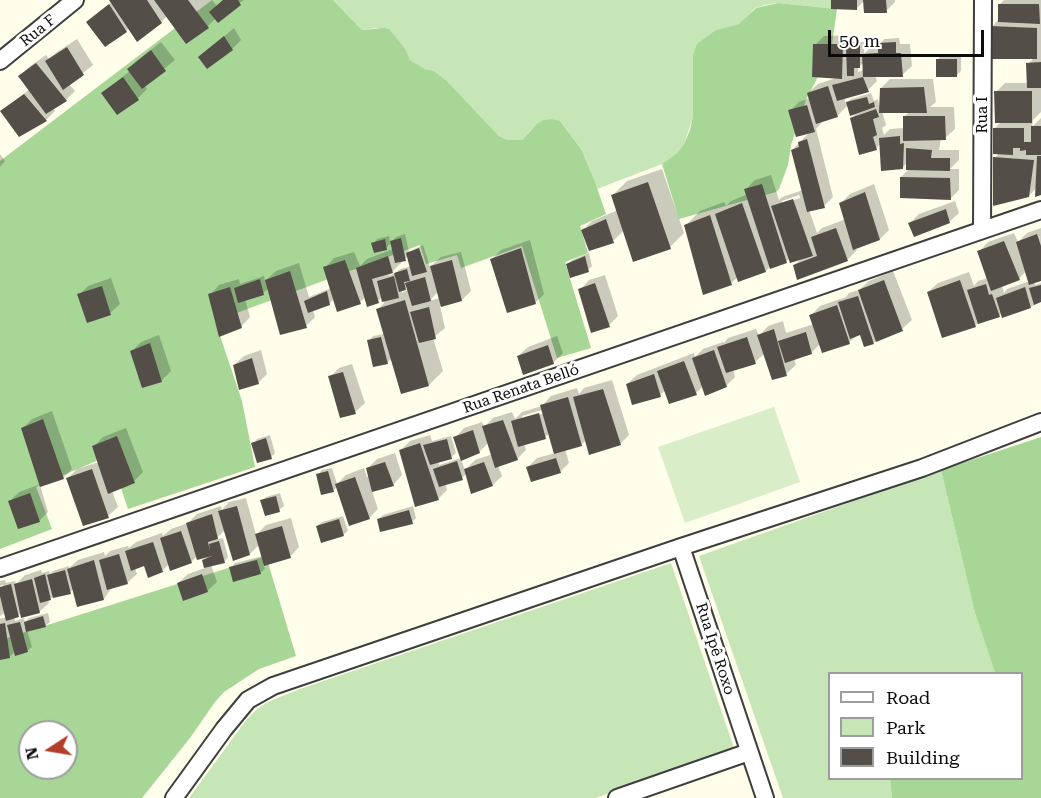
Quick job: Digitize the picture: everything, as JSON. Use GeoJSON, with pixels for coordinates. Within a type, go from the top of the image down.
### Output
{"type":"FeatureCollection","features":[{"type":"Feature","properties":{"kind":"street","name":"Rua F"},"geometry":{"type":"LineString","coordinates":[[0,61],[75,0]]}},
{"type":"Feature","properties":{"kind":"street","name":"Rua I"},"geometry":{"type":"LineString","coordinates":[[982,230],[983,0]]}},
{"type":"Feature","properties":{"kind":"street","name":"Rua Renata Belló"},"geometry":{"type":"LineString","coordinates":[[0,568],[1041,210]]}},
{"type":"Feature","properties":{"kind":"street"},"geometry":{"type":"LineString","coordinates":[[174,798],[224,729],[248,700],[259,692],[681,547],[922,468],[1041,422]]}},
{"type":"Feature","properties":{"kind":"street","name":"Rua Ipê Roxo"},"geometry":{"type":"LineString","coordinates":[[681,547],[765,798]]}},
{"type":"Feature","properties":{"kind":"street"},"geometry":{"type":"LineString","coordinates":[[617,798],[749,752]]}},
{"type":"Feature","properties":{"kind":"green space"},"geometry":{"type":"Polygon","coordinates":[[[212,0],[333,0],[362,30],[385,28],[390,30],[406,50],[410,60],[425,69],[434,71],[447,81],[499,136],[507,140],[522,140],[544,120],[560,121],[581,149],[606,214],[580,226],[588,253],[565,262],[591,348],[557,358],[522,246],[461,268],[457,255],[426,264],[420,245],[215,321],[242,401],[255,467],[128,509],[110,455],[36,487],[52,529],[0,549],[0,161],[212,0]]]}},
{"type":"Feature","properties":{"kind":"green space"},"geometry":{"type":"Polygon","coordinates":[[[333,0],[837,0],[837,9],[778,3],[765,5],[755,8],[740,24],[716,30],[693,55],[693,117],[684,144],[677,153],[662,164],[597,189],[581,149],[560,121],[531,130],[522,140],[507,140],[499,136],[447,81],[434,71],[425,69],[410,60],[406,50],[378,28],[362,30],[333,0]]]}},
{"type":"Feature","properties":{"kind":"green space"},"geometry":{"type":"Polygon","coordinates":[[[778,3],[837,9],[831,51],[806,100],[779,189],[776,192],[679,219],[662,164],[677,153],[690,130],[693,116],[693,55],[697,44],[716,30],[739,24],[756,8],[778,3]]]}},
{"type":"Feature","properties":{"kind":"green space"},"geometry":{"type":"Polygon","coordinates":[[[774,407],[800,482],[685,523],[658,447],[774,407]]]}},
{"type":"Feature","properties":{"kind":"green space"},"geometry":{"type":"Polygon","coordinates":[[[1041,437],[1041,798],[892,798],[890,780],[1023,780],[1023,672],[995,672],[975,613],[941,470],[1041,437]]]}},
{"type":"Feature","properties":{"kind":"green space"},"geometry":{"type":"Polygon","coordinates":[[[941,470],[975,613],[995,672],[828,672],[828,780],[890,780],[892,798],[783,798],[699,556],[941,470]]]}},
{"type":"Feature","properties":{"kind":"green space"},"geometry":{"type":"Polygon","coordinates":[[[266,556],[296,656],[259,669],[224,692],[142,798],[0,798],[0,640],[266,556]]]}},
{"type":"Feature","properties":{"kind":"green space"},"geometry":{"type":"Polygon","coordinates":[[[671,563],[734,748],[596,798],[189,798],[247,719],[268,702],[300,689],[671,563]]]}},
{"type":"Feature","properties":{"kind":"building"},"geometry":{"type":"Polygon","coordinates":[[[109,0],[147,0],[162,23],[137,42],[109,0]]]}},
{"type":"Feature","properties":{"kind":"building"},"geometry":{"type":"Polygon","coordinates":[[[154,0],[188,0],[209,28],[186,44],[154,0]]]}},
{"type":"Feature","properties":{"kind":"building"},"geometry":{"type":"Polygon","coordinates":[[[223,0],[238,0],[241,5],[218,23],[209,12],[223,0]]]}},
{"type":"Feature","properties":{"kind":"building"},"geometry":{"type":"Polygon","coordinates":[[[831,0],[857,0],[857,10],[831,9],[831,0]]]}},
{"type":"Feature","properties":{"kind":"building"},"geometry":{"type":"Polygon","coordinates":[[[863,0],[886,0],[887,13],[864,13],[863,0]]]}},
{"type":"Feature","properties":{"kind":"building"},"geometry":{"type":"Polygon","coordinates":[[[109,4],[127,32],[105,47],[86,22],[109,4]]]}},
{"type":"Feature","properties":{"kind":"building"},"geometry":{"type":"Polygon","coordinates":[[[998,4],[1039,4],[1040,24],[998,22],[998,4]]]}},
{"type":"Feature","properties":{"kind":"building"},"geometry":{"type":"Polygon","coordinates":[[[990,26],[1037,28],[1037,59],[990,59],[990,26]]]}},
{"type":"Feature","properties":{"kind":"building"},"geometry":{"type":"Polygon","coordinates":[[[224,36],[233,50],[207,69],[198,57],[224,36]]]}},
{"type":"Feature","properties":{"kind":"building"},"geometry":{"type":"Polygon","coordinates":[[[896,42],[896,53],[901,53],[903,77],[863,77],[862,54],[878,53],[878,43],[896,42]]]}},
{"type":"Feature","properties":{"kind":"building"},"geometry":{"type":"Polygon","coordinates":[[[813,44],[843,44],[842,79],[812,77],[813,44]]]}},
{"type":"Feature","properties":{"kind":"building"},"geometry":{"type":"Polygon","coordinates":[[[860,45],[860,68],[854,68],[854,76],[847,76],[846,46],[860,45]]]}},
{"type":"Feature","properties":{"kind":"building"},"geometry":{"type":"Polygon","coordinates":[[[67,47],[84,75],[63,90],[45,61],[67,47]]]}},
{"type":"Feature","properties":{"kind":"building"},"geometry":{"type":"Polygon","coordinates":[[[151,50],[166,71],[142,89],[127,69],[151,50]]]}},
{"type":"Feature","properties":{"kind":"building"},"geometry":{"type":"Polygon","coordinates":[[[936,59],[957,59],[957,77],[936,77],[936,59]]]}},
{"type":"Feature","properties":{"kind":"building"},"geometry":{"type":"Polygon","coordinates":[[[1041,62],[1041,88],[1027,88],[1026,63],[1041,62]]]}},
{"type":"Feature","properties":{"kind":"building"},"geometry":{"type":"Polygon","coordinates":[[[36,63],[67,101],[46,114],[18,76],[36,63]]]}},
{"type":"Feature","properties":{"kind":"building"},"geometry":{"type":"Polygon","coordinates":[[[123,77],[139,100],[117,115],[101,93],[123,77]]]}},
{"type":"Feature","properties":{"kind":"building"},"geometry":{"type":"Polygon","coordinates":[[[863,77],[869,92],[837,101],[832,85],[863,77]]]}},
{"type":"Feature","properties":{"kind":"building"},"geometry":{"type":"Polygon","coordinates":[[[828,86],[838,117],[816,124],[807,93],[828,86]]]}},
{"type":"Feature","properties":{"kind":"building"},"geometry":{"type":"Polygon","coordinates":[[[924,87],[927,113],[879,113],[880,88],[924,87]]]}},
{"type":"Feature","properties":{"kind":"building"},"geometry":{"type":"Polygon","coordinates":[[[994,91],[1032,91],[1032,123],[995,123],[994,91]]]}},
{"type":"Feature","properties":{"kind":"building"},"geometry":{"type":"Polygon","coordinates":[[[24,94],[47,121],[19,137],[0,111],[24,94]]]}},
{"type":"Feature","properties":{"kind":"building"},"geometry":{"type":"Polygon","coordinates":[[[867,97],[869,104],[874,102],[875,107],[850,116],[846,102],[867,97]]]}},
{"type":"Feature","properties":{"kind":"building"},"geometry":{"type":"Polygon","coordinates":[[[807,105],[815,132],[796,137],[788,110],[807,105]]]}},
{"type":"Feature","properties":{"kind":"building"},"geometry":{"type":"Polygon","coordinates":[[[876,109],[879,117],[873,119],[877,135],[873,137],[877,150],[859,155],[850,118],[876,109]]]}},
{"type":"Feature","properties":{"kind":"building"},"geometry":{"type":"Polygon","coordinates":[[[903,116],[945,116],[946,140],[903,141],[903,116]]]}},
{"type":"Feature","properties":{"kind":"building"},"geometry":{"type":"Polygon","coordinates":[[[1031,126],[1041,126],[1041,155],[1026,155],[1026,150],[1020,151],[1020,148],[1013,148],[1013,155],[993,154],[993,128],[1024,128],[1024,142],[1031,142],[1031,126]]]}},
{"type":"Feature","properties":{"kind":"building"},"geometry":{"type":"Polygon","coordinates":[[[900,136],[900,144],[904,143],[903,169],[881,171],[879,138],[900,136]]]}},
{"type":"Feature","properties":{"kind":"building"},"geometry":{"type":"Polygon","coordinates":[[[807,139],[825,208],[807,212],[791,150],[799,147],[798,142],[807,139]]]}},
{"type":"Feature","properties":{"kind":"building"},"geometry":{"type":"Polygon","coordinates":[[[906,148],[932,150],[931,158],[950,158],[950,171],[906,170],[906,148]]]}},
{"type":"Feature","properties":{"kind":"building"},"geometry":{"type":"Polygon","coordinates":[[[1037,156],[1041,156],[1041,195],[1035,197],[1037,156]]]}},
{"type":"Feature","properties":{"kind":"building"},"geometry":{"type":"Polygon","coordinates":[[[993,157],[1034,160],[1029,197],[993,206],[993,157]]]}},
{"type":"Feature","properties":{"kind":"building"},"geometry":{"type":"Polygon","coordinates":[[[900,177],[950,178],[951,200],[900,198],[900,177]]]}},
{"type":"Feature","properties":{"kind":"building"},"geometry":{"type":"Polygon","coordinates":[[[648,182],[671,249],[633,262],[611,195],[648,182]]]}},
{"type":"Feature","properties":{"kind":"building"},"geometry":{"type":"Polygon","coordinates":[[[762,184],[787,263],[770,269],[744,189],[762,184]]]}},
{"type":"Feature","properties":{"kind":"building"},"geometry":{"type":"Polygon","coordinates":[[[865,192],[880,240],[853,250],[839,203],[865,192]]]}},
{"type":"Feature","properties":{"kind":"building"},"geometry":{"type":"Polygon","coordinates":[[[793,199],[813,256],[790,263],[771,206],[793,199]]]}},
{"type":"Feature","properties":{"kind":"building"},"geometry":{"type":"Polygon","coordinates":[[[742,203],[766,272],[738,282],[715,214],[742,203]]]}},
{"type":"Feature","properties":{"kind":"building"},"geometry":{"type":"Polygon","coordinates":[[[946,209],[950,223],[914,237],[908,223],[946,209]]]}},
{"type":"Feature","properties":{"kind":"building"},"geometry":{"type":"Polygon","coordinates":[[[710,215],[732,285],[703,295],[684,225],[710,215]]]}},
{"type":"Feature","properties":{"kind":"building"},"geometry":{"type":"Polygon","coordinates":[[[606,219],[614,243],[589,251],[581,230],[606,219]]]}},
{"type":"Feature","properties":{"kind":"building"},"geometry":{"type":"Polygon","coordinates":[[[836,228],[848,261],[797,280],[793,265],[817,256],[811,237],[836,228]]]}},
{"type":"Feature","properties":{"kind":"building"},"geometry":{"type":"Polygon","coordinates":[[[1037,234],[1041,246],[1041,281],[1029,285],[1016,242],[1037,234]]]}},
{"type":"Feature","properties":{"kind":"building"},"geometry":{"type":"Polygon","coordinates":[[[401,238],[406,261],[395,263],[390,241],[401,238]]]}},
{"type":"Feature","properties":{"kind":"building"},"geometry":{"type":"Polygon","coordinates":[[[385,239],[387,250],[374,253],[371,243],[385,239]]]}},
{"type":"Feature","properties":{"kind":"building"},"geometry":{"type":"Polygon","coordinates":[[[1004,241],[1020,280],[991,291],[977,251],[1004,241]]]}},
{"type":"Feature","properties":{"kind":"building"},"geometry":{"type":"Polygon","coordinates":[[[419,248],[427,272],[412,276],[406,253],[419,248]]]}},
{"type":"Feature","properties":{"kind":"building"},"geometry":{"type":"Polygon","coordinates":[[[521,248],[536,304],[507,313],[490,259],[521,248]]]}},
{"type":"Feature","properties":{"kind":"building"},"geometry":{"type":"Polygon","coordinates":[[[388,256],[393,273],[372,279],[379,303],[367,307],[356,268],[388,256]]]}},
{"type":"Feature","properties":{"kind":"building"},"geometry":{"type":"Polygon","coordinates":[[[585,256],[589,272],[570,278],[566,264],[585,256]]]}},
{"type":"Feature","properties":{"kind":"building"},"geometry":{"type":"Polygon","coordinates":[[[345,260],[361,304],[337,312],[323,267],[345,260]]]}},
{"type":"Feature","properties":{"kind":"building"},"geometry":{"type":"Polygon","coordinates":[[[452,260],[462,301],[441,307],[430,266],[452,260]]]}},
{"type":"Feature","properties":{"kind":"building"},"geometry":{"type":"Polygon","coordinates":[[[407,269],[410,281],[404,282],[406,290],[399,292],[394,273],[407,269]]]}},
{"type":"Feature","properties":{"kind":"building"},"geometry":{"type":"Polygon","coordinates":[[[290,271],[307,328],[280,335],[265,280],[290,271]]]}},
{"type":"Feature","properties":{"kind":"building"},"geometry":{"type":"Polygon","coordinates":[[[394,276],[399,298],[382,302],[377,281],[394,276]]]}},
{"type":"Feature","properties":{"kind":"building"},"geometry":{"type":"Polygon","coordinates":[[[425,277],[431,301],[412,306],[405,283],[425,277]]]}},
{"type":"Feature","properties":{"kind":"building"},"geometry":{"type":"Polygon","coordinates":[[[260,279],[264,295],[238,303],[234,288],[260,279]]]}},
{"type":"Feature","properties":{"kind":"building"},"geometry":{"type":"Polygon","coordinates":[[[884,280],[903,331],[876,342],[858,290],[884,280]]]}},
{"type":"Feature","properties":{"kind":"building"},"geometry":{"type":"Polygon","coordinates":[[[960,280],[976,327],[942,338],[927,292],[960,280]]]}},
{"type":"Feature","properties":{"kind":"building"},"geometry":{"type":"Polygon","coordinates":[[[595,283],[610,327],[591,333],[578,289],[595,283]]]}},
{"type":"Feature","properties":{"kind":"building"},"geometry":{"type":"Polygon","coordinates":[[[986,284],[1000,317],[978,324],[967,290],[986,284]]]}},
{"type":"Feature","properties":{"kind":"building"},"geometry":{"type":"Polygon","coordinates":[[[1041,285],[1041,302],[1034,305],[1029,288],[1041,285]]]}},
{"type":"Feature","properties":{"kind":"building"},"geometry":{"type":"Polygon","coordinates":[[[102,286],[111,315],[87,323],[77,294],[102,286]]]}},
{"type":"Feature","properties":{"kind":"building"},"geometry":{"type":"Polygon","coordinates":[[[230,287],[242,328],[219,337],[208,294],[230,287]]]}},
{"type":"Feature","properties":{"kind":"building"},"geometry":{"type":"Polygon","coordinates":[[[1025,287],[1031,308],[1002,318],[996,298],[1025,287]]]}},
{"type":"Feature","properties":{"kind":"building"},"geometry":{"type":"Polygon","coordinates":[[[327,291],[330,305],[308,313],[304,301],[327,291]]]}},
{"type":"Feature","properties":{"kind":"building"},"geometry":{"type":"Polygon","coordinates":[[[858,296],[874,344],[864,347],[860,335],[850,339],[838,302],[858,296]]]}},
{"type":"Feature","properties":{"kind":"building"},"geometry":{"type":"Polygon","coordinates":[[[405,300],[429,386],[401,394],[376,309],[405,300]]]}},
{"type":"Feature","properties":{"kind":"building"},"geometry":{"type":"Polygon","coordinates":[[[837,305],[850,344],[822,353],[809,315],[837,305]]]}},
{"type":"Feature","properties":{"kind":"building"},"geometry":{"type":"Polygon","coordinates":[[[429,307],[436,339],[419,343],[410,312],[429,307]]]}},
{"type":"Feature","properties":{"kind":"building"},"geometry":{"type":"Polygon","coordinates":[[[774,329],[787,376],[772,380],[757,335],[774,329]]]}},
{"type":"Feature","properties":{"kind":"building"},"geometry":{"type":"Polygon","coordinates":[[[806,332],[812,354],[785,363],[778,341],[806,332]]]}},
{"type":"Feature","properties":{"kind":"building"},"geometry":{"type":"Polygon","coordinates":[[[381,337],[388,364],[373,367],[367,340],[381,337]]]}},
{"type":"Feature","properties":{"kind":"building"},"geometry":{"type":"Polygon","coordinates":[[[747,337],[756,364],[726,373],[717,347],[747,337]]]}},
{"type":"Feature","properties":{"kind":"building"},"geometry":{"type":"Polygon","coordinates":[[[150,343],[162,382],[142,388],[130,351],[150,343]]]}},
{"type":"Feature","properties":{"kind":"building"},"geometry":{"type":"Polygon","coordinates":[[[548,345],[554,364],[523,375],[517,356],[548,345]]]}},
{"type":"Feature","properties":{"kind":"building"},"geometry":{"type":"Polygon","coordinates":[[[714,350],[727,387],[705,396],[692,358],[714,350]]]}},
{"type":"Feature","properties":{"kind":"building"},"geometry":{"type":"Polygon","coordinates":[[[252,358],[259,384],[239,390],[233,365],[252,358]]]}},
{"type":"Feature","properties":{"kind":"building"},"geometry":{"type":"Polygon","coordinates":[[[684,361],[697,395],[669,404],[657,371],[684,361]]]}},
{"type":"Feature","properties":{"kind":"building"},"geometry":{"type":"Polygon","coordinates":[[[343,372],[356,414],[340,418],[328,376],[343,372]]]}},
{"type":"Feature","properties":{"kind":"building"},"geometry":{"type":"Polygon","coordinates":[[[654,374],[661,397],[632,405],[626,384],[654,374]]]}},
{"type":"Feature","properties":{"kind":"building"},"geometry":{"type":"Polygon","coordinates":[[[603,389],[621,445],[589,455],[573,397],[603,389]]]}},
{"type":"Feature","properties":{"kind":"building"},"geometry":{"type":"Polygon","coordinates":[[[568,397],[582,446],[554,454],[540,405],[568,397]]]}},
{"type":"Feature","properties":{"kind":"building"},"geometry":{"type":"Polygon","coordinates":[[[539,413],[546,439],[518,447],[511,421],[539,413]]]}},
{"type":"Feature","properties":{"kind":"building"},"geometry":{"type":"Polygon","coordinates":[[[43,419],[64,479],[40,487],[21,428],[43,419]]]}},
{"type":"Feature","properties":{"kind":"building"},"geometry":{"type":"Polygon","coordinates":[[[503,420],[518,460],[495,468],[482,426],[503,420]]]}},
{"type":"Feature","properties":{"kind":"building"},"geometry":{"type":"Polygon","coordinates":[[[473,430],[480,453],[461,461],[453,437],[473,430]]]}},
{"type":"Feature","properties":{"kind":"building"},"geometry":{"type":"Polygon","coordinates":[[[117,436],[135,483],[108,494],[92,446],[117,436]]]}},
{"type":"Feature","properties":{"kind":"building"},"geometry":{"type":"Polygon","coordinates":[[[266,438],[272,459],[257,463],[251,443],[266,438]]]}},
{"type":"Feature","properties":{"kind":"building"},"geometry":{"type":"Polygon","coordinates":[[[447,439],[452,459],[430,465],[423,445],[447,439]]]}},
{"type":"Feature","properties":{"kind":"building"},"geometry":{"type":"Polygon","coordinates":[[[420,443],[439,500],[415,507],[399,450],[420,443]]]}},
{"type":"Feature","properties":{"kind":"building"},"geometry":{"type":"Polygon","coordinates":[[[556,458],[561,473],[531,482],[526,467],[556,458]]]}},
{"type":"Feature","properties":{"kind":"building"},"geometry":{"type":"Polygon","coordinates":[[[457,461],[463,480],[439,487],[433,469],[457,461]]]}},
{"type":"Feature","properties":{"kind":"building"},"geometry":{"type":"Polygon","coordinates":[[[385,462],[394,486],[372,492],[366,468],[385,462]]]}},
{"type":"Feature","properties":{"kind":"building"},"geometry":{"type":"Polygon","coordinates":[[[484,462],[493,486],[471,494],[464,469],[484,462]]]}},
{"type":"Feature","properties":{"kind":"building"},"geometry":{"type":"Polygon","coordinates":[[[92,469],[109,518],[83,526],[66,478],[92,469]]]}},
{"type":"Feature","properties":{"kind":"building"},"geometry":{"type":"Polygon","coordinates":[[[328,471],[334,492],[321,495],[316,474],[328,471]]]}},
{"type":"Feature","properties":{"kind":"building"},"geometry":{"type":"Polygon","coordinates":[[[355,477],[370,519],[349,526],[335,484],[355,477]]]}},
{"type":"Feature","properties":{"kind":"building"},"geometry":{"type":"Polygon","coordinates":[[[30,493],[40,522],[18,529],[8,501],[30,493]]]}},
{"type":"Feature","properties":{"kind":"building"},"geometry":{"type":"Polygon","coordinates":[[[276,496],[280,512],[265,516],[260,500],[276,496]]]}},
{"type":"Feature","properties":{"kind":"building"},"geometry":{"type":"Polygon","coordinates":[[[237,506],[250,555],[233,561],[218,511],[237,506]]]}},
{"type":"Feature","properties":{"kind":"building"},"geometry":{"type":"Polygon","coordinates":[[[409,510],[413,524],[380,532],[377,519],[409,510]]]}},
{"type":"Feature","properties":{"kind":"building"},"geometry":{"type":"Polygon","coordinates":[[[212,514],[218,539],[208,542],[210,551],[209,544],[219,541],[225,563],[204,568],[202,560],[212,556],[197,560],[186,523],[212,514]]]}},
{"type":"Feature","properties":{"kind":"building"},"geometry":{"type":"Polygon","coordinates":[[[339,519],[344,536],[321,543],[316,526],[339,519]]]}},
{"type":"Feature","properties":{"kind":"building"},"geometry":{"type":"Polygon","coordinates":[[[282,526],[291,558],[264,566],[255,534],[282,526]]]}},
{"type":"Feature","properties":{"kind":"building"},"geometry":{"type":"Polygon","coordinates":[[[181,531],[192,563],[170,571],[160,538],[181,531]]]}},
{"type":"Feature","properties":{"kind":"building"},"geometry":{"type":"Polygon","coordinates":[[[153,542],[163,572],[148,578],[144,566],[131,571],[125,551],[153,542]]]}},
{"type":"Feature","properties":{"kind":"building"},"geometry":{"type":"Polygon","coordinates":[[[119,554],[128,584],[107,590],[99,560],[119,554]]]}},
{"type":"Feature","properties":{"kind":"building"},"geometry":{"type":"Polygon","coordinates":[[[94,560],[104,600],[77,607],[67,569],[94,560]]]}},
{"type":"Feature","properties":{"kind":"building"},"geometry":{"type":"Polygon","coordinates":[[[257,560],[261,574],[233,582],[229,567],[257,560]]]}},
{"type":"Feature","properties":{"kind":"building"},"geometry":{"type":"Polygon","coordinates":[[[65,570],[71,594],[53,598],[47,575],[65,570]]]}},
{"type":"Feature","properties":{"kind":"building"},"geometry":{"type":"Polygon","coordinates":[[[45,574],[51,600],[40,603],[34,578],[45,574]]]}},
{"type":"Feature","properties":{"kind":"building"},"geometry":{"type":"Polygon","coordinates":[[[202,574],[208,592],[183,601],[177,583],[202,574]]]}},
{"type":"Feature","properties":{"kind":"building"},"geometry":{"type":"Polygon","coordinates":[[[32,579],[40,613],[21,618],[14,584],[32,579]]]}},
{"type":"Feature","properties":{"kind":"building"},"geometry":{"type":"Polygon","coordinates":[[[11,584],[19,617],[6,621],[0,587],[11,584]]]}},
{"type":"Feature","properties":{"kind":"building"},"geometry":{"type":"Polygon","coordinates":[[[43,616],[46,627],[26,632],[24,622],[43,616]]]}},
{"type":"Feature","properties":{"kind":"building"},"geometry":{"type":"Polygon","coordinates":[[[20,622],[28,652],[15,656],[7,625],[20,622]]]}},
{"type":"Feature","properties":{"kind":"building"},"geometry":{"type":"Polygon","coordinates":[[[5,623],[10,658],[0,660],[0,624],[5,623]]]}}]}
